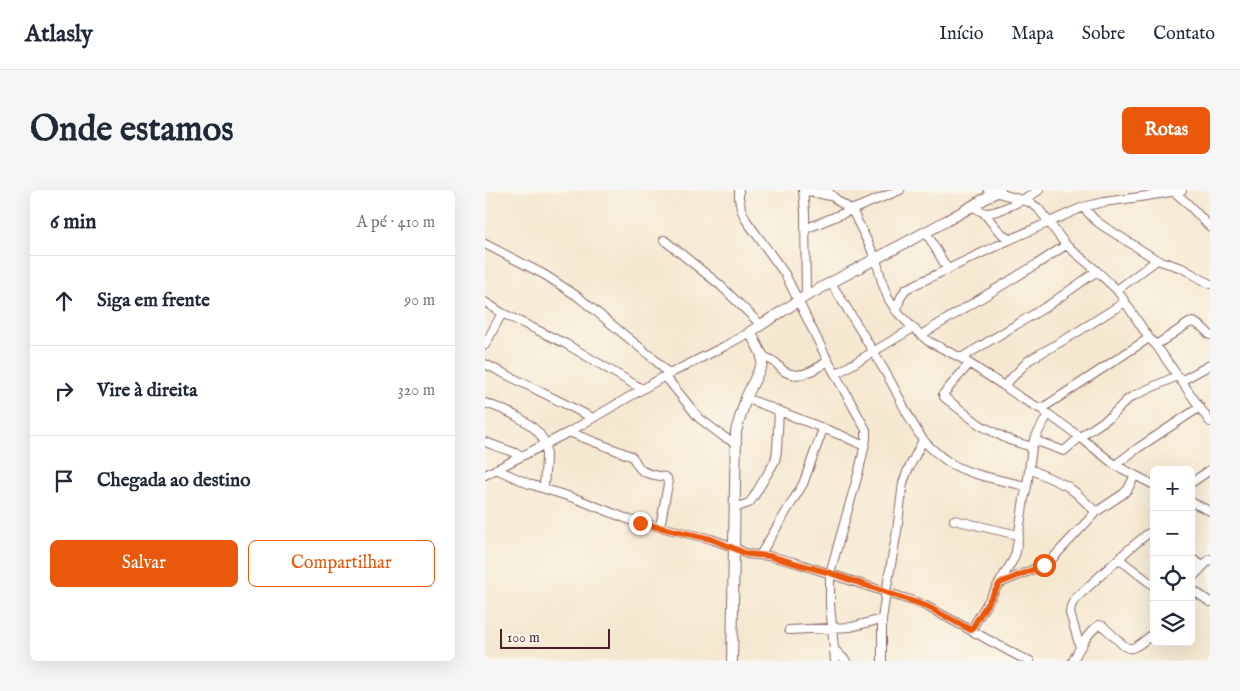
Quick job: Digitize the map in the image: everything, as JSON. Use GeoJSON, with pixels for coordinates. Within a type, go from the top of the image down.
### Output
{"type":"FeatureCollection","features":[{"type":"Feature","properties":{"kind":"street"},"geometry":{"type":"LineString","coordinates":[[739,190],[741,209],[746,220],[802,299],[828,361],[866,430],[866,439],[859,470],[830,573],[835,661]]}},
{"type":"Feature","properties":{"kind":"street"},"geometry":{"type":"LineString","coordinates":[[802,299],[805,229],[803,190],[832,196]]}},
{"type":"Feature","properties":{"kind":"street"},"geometry":{"type":"LineString","coordinates":[[826,190],[852,210],[876,259],[881,282],[888,298],[897,312],[913,328],[928,341],[961,358],[1044,412],[1080,437],[1104,458],[1150,483]]}},
{"type":"Feature","properties":{"kind":"street"},"geometry":{"type":"LineString","coordinates":[[805,229],[900,190]]}},
{"type":"Feature","properties":{"kind":"street"},"geometry":{"type":"LineString","coordinates":[[984,213],[992,212],[1022,200],[1039,190]]}},
{"type":"Feature","properties":{"kind":"street"},"geometry":{"type":"LineString","coordinates":[[1129,199],[1133,190]]}},
{"type":"Feature","properties":{"kind":"street"},"geometry":{"type":"LineString","coordinates":[[897,312],[902,294],[906,289],[1083,207],[1182,190]]}},
{"type":"Feature","properties":{"kind":"street"},"geometry":{"type":"LineString","coordinates":[[485,474],[569,432],[667,375],[750,332],[802,299],[927,232],[994,191],[1029,202],[1039,208],[1066,244],[1117,290],[1210,422]]}},
{"type":"Feature","properties":{"kind":"street"},"geometry":{"type":"LineString","coordinates":[[1173,191],[1210,228]]}},
{"type":"Feature","properties":{"kind":"street"},"geometry":{"type":"LineString","coordinates":[[972,206],[984,213],[1009,240]]}},
{"type":"Feature","properties":{"kind":"street"},"geometry":{"type":"LineString","coordinates":[[1083,207],[1103,226],[1157,260],[1182,268],[1210,284]]}},
{"type":"Feature","properties":{"kind":"street"},"geometry":{"type":"LineString","coordinates":[[927,232],[948,270]]}},
{"type":"Feature","properties":{"kind":"street"},"geometry":{"type":"LineString","coordinates":[[663,240],[719,285],[761,325]]}},
{"type":"Feature","properties":{"kind":"street"},"geometry":{"type":"LineString","coordinates":[[485,244],[545,275],[577,296],[654,359],[699,418],[735,443]]}},
{"type":"Feature","properties":{"kind":"street"},"geometry":{"type":"LineString","coordinates":[[921,335],[1037,264],[1066,244]]}},
{"type":"Feature","properties":{"kind":"street"},"geometry":{"type":"LineString","coordinates":[[1117,290],[1157,260]]}},
{"type":"Feature","properties":{"kind":"street"},"geometry":{"type":"LineString","coordinates":[[961,358],[1049,305],[1097,271]]}},
{"type":"Feature","properties":{"kind":"street"},"geometry":{"type":"LineString","coordinates":[[831,283],[869,343],[923,440],[948,462],[957,467],[1006,482],[1027,486]]}},
{"type":"Feature","properties":{"kind":"street"},"geometry":{"type":"LineString","coordinates":[[485,302],[642,389]]}},
{"type":"Feature","properties":{"kind":"street"},"geometry":{"type":"LineString","coordinates":[[1004,386],[1029,360],[1125,302]]}},
{"type":"Feature","properties":{"kind":"street"},"geometry":{"type":"LineString","coordinates":[[485,345],[502,313]]}},
{"type":"Feature","properties":{"kind":"street"},"geometry":{"type":"LineString","coordinates":[[1156,345],[1189,323],[1194,322],[1210,335]]}},
{"type":"Feature","properties":{"kind":"street"},"geometry":{"type":"LineString","coordinates":[[836,374],[913,328]]}},
{"type":"Feature","properties":{"kind":"street"},"geometry":{"type":"LineString","coordinates":[[732,661],[736,431],[746,398],[762,364],[762,355],[750,332]]}},
{"type":"Feature","properties":{"kind":"street"},"geometry":{"type":"LineString","coordinates":[[971,630],[1013,560],[1033,443],[1044,412],[1149,338]]}},
{"type":"Feature","properties":{"kind":"street"},"geometry":{"type":"LineString","coordinates":[[762,355],[775,362],[782,370],[789,374],[804,374],[828,361]]}},
{"type":"Feature","properties":{"kind":"street"},"geometry":{"type":"LineString","coordinates":[[485,364],[593,418]]}},
{"type":"Feature","properties":{"kind":"street"},"geometry":{"type":"LineString","coordinates":[[969,364],[943,394],[945,397],[980,425],[1009,440],[1033,443],[1065,451],[1080,437],[1110,417],[1133,396],[1210,365]]}},
{"type":"Feature","properties":{"kind":"street"},"geometry":{"type":"LineString","coordinates":[[746,398],[864,446]]}},
{"type":"Feature","properties":{"kind":"street"},"geometry":{"type":"LineString","coordinates":[[485,403],[530,425],[538,433],[545,444],[544,488]]}},
{"type":"Feature","properties":{"kind":"street"},"geometry":{"type":"LineString","coordinates":[[1115,465],[1200,407]]}},
{"type":"Feature","properties":{"kind":"street"},"geometry":{"type":"LineString","coordinates":[[734,508],[749,503],[775,461],[779,411]]}},
{"type":"Feature","properties":{"kind":"street"},"geometry":{"type":"LineString","coordinates":[[760,555],[803,484],[823,429]]}},
{"type":"Feature","properties":{"kind":"street"},"geometry":{"type":"LineString","coordinates":[[724,437],[736,431]]}},
{"type":"Feature","properties":{"kind":"street"},"geometry":{"type":"LineString","coordinates":[[569,432],[631,456],[642,471],[667,478],[668,484],[659,527]]}},
{"type":"Feature","properties":{"kind":"street"},"geometry":{"type":"LineString","coordinates":[[882,661],[882,619],[903,484],[923,440]]}},
{"type":"Feature","properties":{"kind":"street"},"geometry":{"type":"LineString","coordinates":[[485,442],[521,456]]}},
{"type":"Feature","properties":{"kind":"street"},"geometry":{"type":"LineString","coordinates":[[496,469],[515,478],[577,499],[616,516],[711,539],[747,554],[778,558],[830,573],[926,606],[1019,657],[1030,661]]}},
{"type":"Feature","properties":{"kind":"street"},"geometry":{"type":"LineString","coordinates":[[1030,469],[1067,486],[1096,512]]}},
{"type":"Feature","properties":{"kind":"street"},"geometry":{"type":"LineString","coordinates":[[1195,480],[1210,470]]}},
{"type":"Feature","properties":{"kind":"street"},"geometry":{"type":"LineString","coordinates":[[1000,583],[1050,561],[1096,512],[1128,489],[1135,475]]}},
{"type":"Feature","properties":{"kind":"street"},"geometry":{"type":"LineString","coordinates":[[1195,504],[1210,511]]}},
{"type":"Feature","properties":{"kind":"street"},"geometry":{"type":"LineString","coordinates":[[954,520],[1018,535]]}},
{"type":"Feature","properties":{"kind":"street"},"geometry":{"type":"LineString","coordinates":[[1080,647],[1070,613],[1075,599],[1150,532]]}},
{"type":"Feature","properties":{"kind":"street"},"geometry":{"type":"LineString","coordinates":[[1119,560],[1150,583]]}},
{"type":"Feature","properties":{"kind":"street"},"geometry":{"type":"LineString","coordinates":[[1195,575],[1210,560]]}},
{"type":"Feature","properties":{"kind":"street"},"geometry":{"type":"LineString","coordinates":[[1195,561],[1203,566]]}},
{"type":"Feature","properties":{"kind":"street"},"geometry":{"type":"LineString","coordinates":[[1195,594],[1210,602]]}},
{"type":"Feature","properties":{"kind":"street"},"geometry":{"type":"LineString","coordinates":[[789,630],[851,627],[882,619]]}},
{"type":"Feature","properties":{"kind":"street"},"geometry":{"type":"LineString","coordinates":[[1073,661],[1080,647],[1099,625],[1103,626],[1128,648],[1132,648],[1150,636]]}},
{"type":"Feature","properties":{"kind":"street"},"geometry":{"type":"LineString","coordinates":[[834,649],[846,661]]}},
{"type":"Feature","properties":{"kind":"street"},"geometry":{"type":"LineString","coordinates":[[1012,661],[1019,657]]}},
{"type":"Feature","properties":{"kind":"route"},"geometry":{"type":"LineString","coordinates":[[640,523],[711,539],[747,554],[769,556],[830,573],[926,606],[971,630],[1000,583],[1044,565]]}}]}
